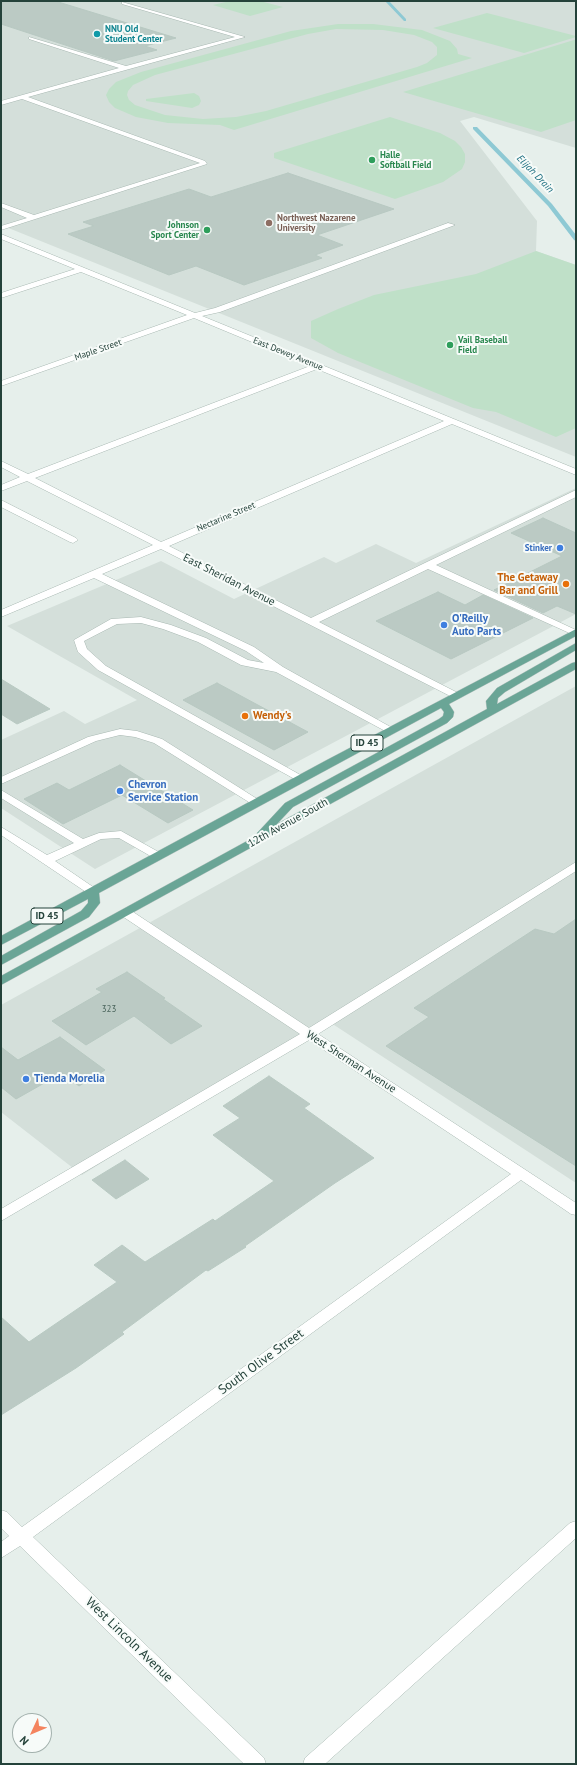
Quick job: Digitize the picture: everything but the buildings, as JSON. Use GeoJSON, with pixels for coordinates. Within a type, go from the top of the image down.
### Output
{"type":"FeatureCollection","features":[{"type":"Feature","properties":{"kind":"main road","name":"ID 45"},"geometry":{"type":"LineString","coordinates":[[1,940],[256,802],[576,633]]}},
{"type":"Feature","properties":{"kind":"main road"},"geometry":{"type":"LineString","coordinates":[[493,710],[491,701],[501,690],[576,646]]}},
{"type":"Feature","properties":{"kind":"main road","name":"12th Avenue South"},"geometry":{"type":"LineString","coordinates":[[1,982],[576,665]]}},
{"type":"Feature","properties":{"kind":"main road"},"geometry":{"type":"LineString","coordinates":[[256,841],[289,805],[443,721],[448,717],[449,712],[443,703]]}},
{"type":"Feature","properties":{"kind":"main road"},"geometry":{"type":"LineString","coordinates":[[1,961],[85,914],[94,903],[93,891]]}},
{"type":"Feature","properties":{"kind":"street"},"geometry":{"type":"LineString","coordinates":[[1,103],[242,37],[124,2]]}},
{"type":"Feature","properties":{"kind":"street"},"geometry":{"type":"LineString","coordinates":[[30,38],[126,68]]}},
{"type":"Feature","properties":{"kind":"street"},"geometry":{"type":"LineString","coordinates":[[1,228],[204,164],[203,162],[23,97]]}},
{"type":"Feature","properties":{"kind":"street"},"geometry":{"type":"LineString","coordinates":[[1,205],[34,218]]}},
{"type":"Feature","properties":{"kind":"street","name":"Maple Street"},"geometry":{"type":"LineString","coordinates":[[1,384],[195,316],[217,310],[451,225]]}},
{"type":"Feature","properties":{"kind":"street","name":"East Dewey Avenue"},"geometry":{"type":"LineString","coordinates":[[1,236],[576,472]]}},
{"type":"Feature","properties":{"kind":"street"},"geometry":{"type":"LineString","coordinates":[[1,296],[82,269]]}},
{"type":"Feature","properties":{"kind":"street"},"geometry":{"type":"LineString","coordinates":[[1,488],[318,366]]}},
{"type":"Feature","properties":{"kind":"street","name":"Nectarine Street"},"geometry":{"type":"LineString","coordinates":[[1,614],[452,421]]}},
{"type":"Feature","properties":{"kind":"street","name":"East Sheridan Avenue"},"geometry":{"type":"LineString","coordinates":[[1,464],[456,696]]}},
{"type":"Feature","properties":{"kind":"street"},"geometry":{"type":"LineString","coordinates":[[312,622],[576,494]]}},
{"type":"Feature","properties":{"kind":"street"},"geometry":{"type":"LineString","coordinates":[[563,500],[576,505]]}},
{"type":"Feature","properties":{"kind":"street"},"geometry":{"type":"LineString","coordinates":[[1,503],[73,540]]}},
{"type":"Feature","properties":{"kind":"street"},"geometry":{"type":"LineString","coordinates":[[428,565],[576,633]]}},
{"type":"Feature","properties":{"kind":"street"},"geometry":{"type":"LineString","coordinates":[[94,574],[250,649],[279,669],[391,730]]}},
{"type":"Feature","properties":{"kind":"street"},"geometry":{"type":"LineString","coordinates":[[279,669],[245,663],[202,640],[167,627],[140,620],[115,621],[79,640],[82,650],[102,668],[300,779]]}},
{"type":"Feature","properties":{"kind":"street"},"geometry":{"type":"LineString","coordinates":[[1,781],[92,739],[120,732],[137,734],[158,741],[256,802]]}},
{"type":"Feature","properties":{"kind":"street"},"geometry":{"type":"LineString","coordinates":[[1,793],[82,843]]}},
{"type":"Feature","properties":{"kind":"street"},"geometry":{"type":"LineString","coordinates":[[1,830],[93,891]]}},
{"type":"Feature","properties":{"kind":"street"},"geometry":{"type":"LineString","coordinates":[[46,860],[99,836],[121,834],[158,855]]}},
{"type":"Feature","properties":{"kind":"street"},"geometry":{"type":"LineString","coordinates":[[1,1216],[309,1034],[576,866]]}},
{"type":"Feature","properties":{"kind":"street","name":"West Sherman Avenue"},"geometry":{"type":"LineString","coordinates":[[126,913],[576,1210]]}},
{"type":"Feature","properties":{"kind":"street","name":"South Olive Street"},"geometry":{"type":"LineString","coordinates":[[1,1551],[520,1174]]}},
{"type":"Feature","properties":{"kind":"street","name":"West Lincoln Avenue"},"geometry":{"type":"LineString","coordinates":[[1,1517],[257,1764]]}},
{"type":"Feature","properties":{"kind":"street"},"geometry":{"type":"LineString","coordinates":[[312,1764],[576,1528]]}},
{"type":"Feature","properties":{"kind":"shaded area","name":"Northwest Nazarene University"},"geometry":{"type":"Polygon","coordinates":[[[1,1],[576,1],[576,148],[474,117],[460,121],[537,221],[536,251],[576,265],[576,457],[1,225],[1,1]]]}},
{"type":"Feature","properties":{"kind":"shaded area"},"geometry":{"type":"Polygon","coordinates":[[[576,488],[576,614],[95,869],[1,808],[1,740],[64,711],[85,724],[137,700],[7,626],[161,561],[234,599],[324,557],[336,563],[376,544],[416,563],[576,488]]]}},
{"type":"Feature","properties":{"kind":"shaded area"},"geometry":{"type":"Polygon","coordinates":[[[576,686],[576,1183],[328,1021],[82,1175],[1,1112],[1,1005],[576,686]]]}},
{"type":"Feature","properties":{"kind":"green space"},"geometry":{"type":"Polygon","coordinates":[[[230,1],[260,1],[283,7],[250,16],[213,5],[230,1]]]}},
{"type":"Feature","properties":{"kind":"green space"},"geometry":{"type":"Polygon","coordinates":[[[487,13],[576,37],[524,53],[433,28],[487,13]]]}},
{"type":"Feature","properties":{"kind":"green space"},"geometry":{"type":"Polygon","coordinates":[[[338,24],[373,24],[422,30],[450,41],[457,49],[458,54],[472,58],[234,130],[220,125],[168,123],[136,117],[115,108],[109,102],[106,95],[109,89],[116,82],[141,72],[291,31],[338,24]],[[336,29],[308,34],[155,75],[133,85],[128,91],[127,95],[129,100],[135,105],[165,115],[203,119],[236,117],[266,111],[417,67],[427,63],[437,55],[437,47],[432,42],[414,35],[383,30],[336,29]]]}},
{"type":"Feature","properties":{"kind":"green space"},"geometry":{"type":"Polygon","coordinates":[[[576,40],[576,120],[541,132],[403,92],[576,40]]]}},
{"type":"Feature","properties":{"kind":"green space"},"geometry":{"type":"Polygon","coordinates":[[[194,93],[199,96],[201,101],[199,105],[192,108],[146,101],[146,99],[194,93]]]}},
{"type":"Feature","properties":{"kind":"green space","name":"Halle Softball Field"},"geometry":{"type":"Polygon","coordinates":[[[390,117],[440,133],[455,141],[465,154],[465,162],[462,169],[443,182],[395,199],[274,158],[274,153],[390,117]]]}},
{"type":"Feature","properties":{"kind":"green space","name":"Vail Baseball Field"},"geometry":{"type":"Polygon","coordinates":[[[536,251],[576,265],[576,428],[556,437],[496,412],[473,408],[338,353],[311,338],[311,321],[374,295],[476,274],[536,251]]]}},
{"type":"Feature","properties":{"kind":"waterway","name":"Elijah Drain"},"geometry":{"type":"LineString","coordinates":[[387,1],[405,20]]}},
{"type":"Feature","properties":{"kind":"waterway","name":"Elijah Drain"},"geometry":{"type":"LineString","coordinates":[[475,128],[550,205],[576,239]]}},
{"type":"Feature","properties":{"kind":"place","name":"NNU Old Student Center"},"geometry":{"type":"Point","coordinates":[97,34]}},
{"type":"Feature","properties":{"kind":"place","name":"Halle Softball Field"},"geometry":{"type":"Point","coordinates":[372,160]}},
{"type":"Feature","properties":{"kind":"place","name":"Northwest Nazarene University"},"geometry":{"type":"Point","coordinates":[269,223]}},
{"type":"Feature","properties":{"kind":"place","name":"Johnson Sport Center"},"geometry":{"type":"Point","coordinates":[207,230]}},
{"type":"Feature","properties":{"kind":"place","name":"Vail Baseball Field"},"geometry":{"type":"Point","coordinates":[450,345]}},
{"type":"Feature","properties":{"kind":"place","name":"Stinker"},"geometry":{"type":"Point","coordinates":[560,548]}},
{"type":"Feature","properties":{"kind":"place","name":"The Getaway Bar and Grill"},"geometry":{"type":"Point","coordinates":[566,584]}},
{"type":"Feature","properties":{"kind":"place","name":"O'Reilly Auto Parts"},"geometry":{"type":"Point","coordinates":[444,625]}},
{"type":"Feature","properties":{"kind":"place","name":"Wendy's"},"geometry":{"type":"Point","coordinates":[245,716]}},
{"type":"Feature","properties":{"kind":"place","name":"Chevron Service Station"},"geometry":{"type":"Point","coordinates":[120,791]}},
{"type":"Feature","properties":{"kind":"place","name":"Tienda Morelia"},"geometry":{"type":"Point","coordinates":[26,1079]}}]}
